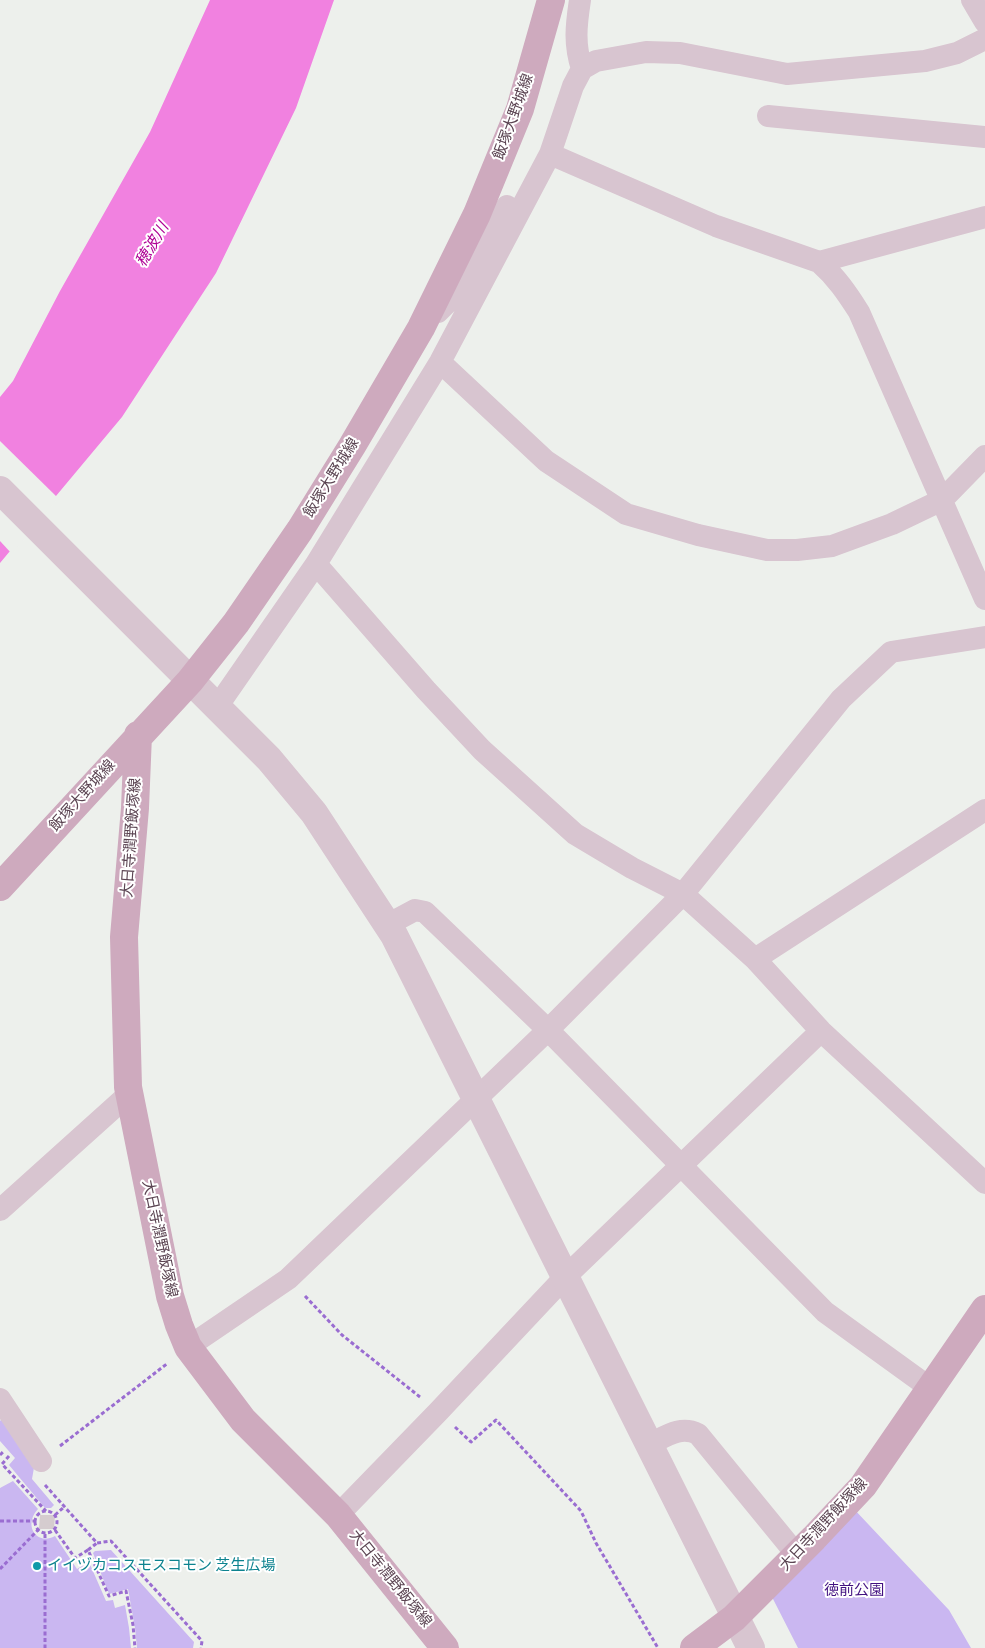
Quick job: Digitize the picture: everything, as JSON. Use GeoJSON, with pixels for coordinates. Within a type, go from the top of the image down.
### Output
{"type":"FeatureCollection","features":[{"type":"Feature","properties":{"kind":"main road","name":"飯塚大野城線"},"geometry":{"type":"LineString","coordinates":[[0,887],[138,735],[180,671],[236,624],[300,530],[421,328],[477,214],[520,110],[551,0]]}},
{"type":"Feature","properties":{"kind":"main road","name":"大日寺潤野飯塚線"},"geometry":{"type":"LineString","coordinates":[[138,735],[135,808],[124,937],[128,1087],[170,1296],[179,1325],[188,1347],[243,1420],[338,1515],[445,1648]]}},
{"type":"Feature","properties":{"kind":"main road","name":"大日寺潤野飯塚線"},"geometry":{"type":"LineString","coordinates":[[694,1648],[734,1618],[797,1556],[863,1486],[985,1310]]}},
{"type":"Feature","properties":{"kind":"street"},"geometry":{"type":"LineString","coordinates":[[580,0],[576,28],[577,52],[582,69]]}},
{"type":"Feature","properties":{"kind":"street"},"geometry":{"type":"LineString","coordinates":[[972,0],[985,22]]}},
{"type":"Feature","properties":{"kind":"street"},"geometry":{"type":"LineString","coordinates":[[217,708],[316,564],[440,362],[550,154],[573,86],[582,69],[596,61],[646,52],[680,54],[787,74],[925,61],[957,53],[985,39]]}},
{"type":"Feature","properties":{"kind":"street"},"geometry":{"type":"LineString","coordinates":[[768,116],[985,137]]}},
{"type":"Feature","properties":{"kind":"street"},"geometry":{"type":"LineString","coordinates":[[421,328],[446,304],[531,167],[550,154]]}},
{"type":"Feature","properties":{"kind":"street"},"geometry":{"type":"LineString","coordinates":[[550,154],[716,226],[819,262],[845,289],[859,312],[985,599]]}},
{"type":"Feature","properties":{"kind":"street"},"geometry":{"type":"LineString","coordinates":[[819,262],[985,217]]}},
{"type":"Feature","properties":{"kind":"street"},"geometry":{"type":"LineString","coordinates":[[440,362],[546,461],[626,514],[698,535],[767,550],[797,550],[832,546],[892,524],[942,500],[985,456]]}},
{"type":"Feature","properties":{"kind":"street"},"geometry":{"type":"LineString","coordinates":[[0,490],[269,759],[314,813],[394,935],[734,1618],[751,1648]]}},
{"type":"Feature","properties":{"kind":"street"},"geometry":{"type":"LineString","coordinates":[[316,564],[426,690],[476,743],[575,834],[632,868],[683,894],[755,959],[821,1030],[985,1183]]}},
{"type":"Feature","properties":{"kind":"street"},"geometry":{"type":"LineString","coordinates":[[188,1347],[288,1279],[548,1030],[683,894],[841,699],[891,652],[985,636]]}},
{"type":"Feature","properties":{"kind":"street"},"geometry":{"type":"LineString","coordinates":[[755,959],[985,810]]}},
{"type":"Feature","properties":{"kind":"street"},"geometry":{"type":"LineString","coordinates":[[387,925],[415,910],[425,912],[548,1030],[825,1312],[930,1388]]}},
{"type":"Feature","properties":{"kind":"street"},"geometry":{"type":"LineString","coordinates":[[338,1515],[564,1278],[821,1030]]}},
{"type":"Feature","properties":{"kind":"street"},"geometry":{"type":"LineString","coordinates":[[0,1210],[130,1094]]}},
{"type":"Feature","properties":{"kind":"street"},"geometry":{"type":"LineString","coordinates":[[0,1399],[41,1461]]}},
{"type":"Feature","properties":{"kind":"street"},"geometry":{"type":"LineString","coordinates":[[648,1445],[680,1430],[689,1430],[698,1434],[797,1556]]}},
{"type":"Feature","properties":{"kind":"path"},"geometry":{"type":"LineString","coordinates":[[288,1279],[342,1335],[438,1412],[470,1442],[496,1420],[581,1511],[596,1543],[658,1648]]}},
{"type":"Feature","properties":{"kind":"path"},"geometry":{"type":"LineString","coordinates":[[97,1543],[38,1478],[41,1461],[188,1347]]}},
{"type":"Feature","properties":{"kind":"path"},"geometry":{"type":"LineString","coordinates":[[0,1446],[9,1457],[2,1464],[46,1511],[56,1515]]}},
{"type":"Feature","properties":{"kind":"path"},"geometry":{"type":"LineString","coordinates":[[0,1455],[4,1451]]}},
{"type":"Feature","properties":{"kind":"path"},"geometry":{"type":"LineString","coordinates":[[56,1515],[64,1507]]}},
{"type":"Feature","properties":{"kind":"path"},"geometry":{"type":"LineString","coordinates":[[45,1534],[38,1530],[35,1521],[38,1514],[46,1511]]}},
{"type":"Feature","properties":{"kind":"path"},"geometry":{"type":"LineString","coordinates":[[45,1534],[55,1530],[58,1522],[56,1515]]}},
{"type":"Feature","properties":{"kind":"path"},"geometry":{"type":"LineString","coordinates":[[0,1521],[35,1521]]}},
{"type":"Feature","properties":{"kind":"path"},"geometry":{"type":"LineString","coordinates":[[0,1569],[38,1530]]}},
{"type":"Feature","properties":{"kind":"path"},"geometry":{"type":"LineString","coordinates":[[55,1530],[75,1558],[97,1543],[111,1541],[202,1641],[201,1648]]}},
{"type":"Feature","properties":{"kind":"path"},"geometry":{"type":"LineString","coordinates":[[45,1534],[45,1648]]}},
{"type":"Feature","properties":{"kind":"path"},"geometry":{"type":"LineString","coordinates":[[88,1550],[109,1596],[126,1592],[133,1625],[135,1648]]}},
{"type":"Feature","properties":{"kind":"green space"},"geometry":{"type":"Polygon","coordinates":[[[4,1417],[35,1462],[32,1479],[54,1505],[51,1508],[45,1508],[9,1465],[15,1458],[0,1441],[0,1421],[4,1417]]]}},
{"type":"Feature","properties":{"kind":"green space","name":"イイヅカコスモスコモン 芝生広場"},"geometry":{"type":"Polygon","coordinates":[[[13,1481],[38,1509],[32,1521],[32,1527],[37,1536],[48,1538],[55,1536],[77,1569],[89,1562],[106,1601],[113,1600],[115,1608],[125,1605],[131,1648],[0,1648],[0,1488],[13,1481]]]}},
{"type":"Feature","properties":{"kind":"green space","name":"徳前公園"},"geometry":{"type":"Polygon","coordinates":[[[853,1508],[949,1610],[971,1648],[798,1648],[772,1597],[853,1508]]]}},
{"type":"Feature","properties":{"kind":"green space"},"geometry":{"type":"Polygon","coordinates":[[[111,1550],[194,1642],[193,1648],[137,1648],[128,1589],[109,1594],[93,1553],[95,1551],[111,1550]]]}},
{"type":"Feature","properties":{"kind":"water","name":"穂波川"},"geometry":{"type":"Polygon","coordinates":[[[210,0],[334,0],[296,108],[216,273],[122,417],[0,563],[0,397],[13,381],[60,291],[150,132],[210,0]]]}},
{"type":"Feature","properties":{"kind":"pier"},"geometry":{"type":"Polygon","coordinates":[[[0,441],[58,498],[12,554],[0,541],[0,441]]]}},
{"type":"Feature","properties":{"kind":"building"},"geometry":{"type":"Polygon","coordinates":[[[40,1515],[55,1515],[54,1529],[39,1529],[40,1515]]]}},
{"type":"Feature","properties":{"kind":"place","name":"イイヅカコスモスコモン 芝生広場"},"geometry":{"type":"Point","coordinates":[37,1566]}}]}
